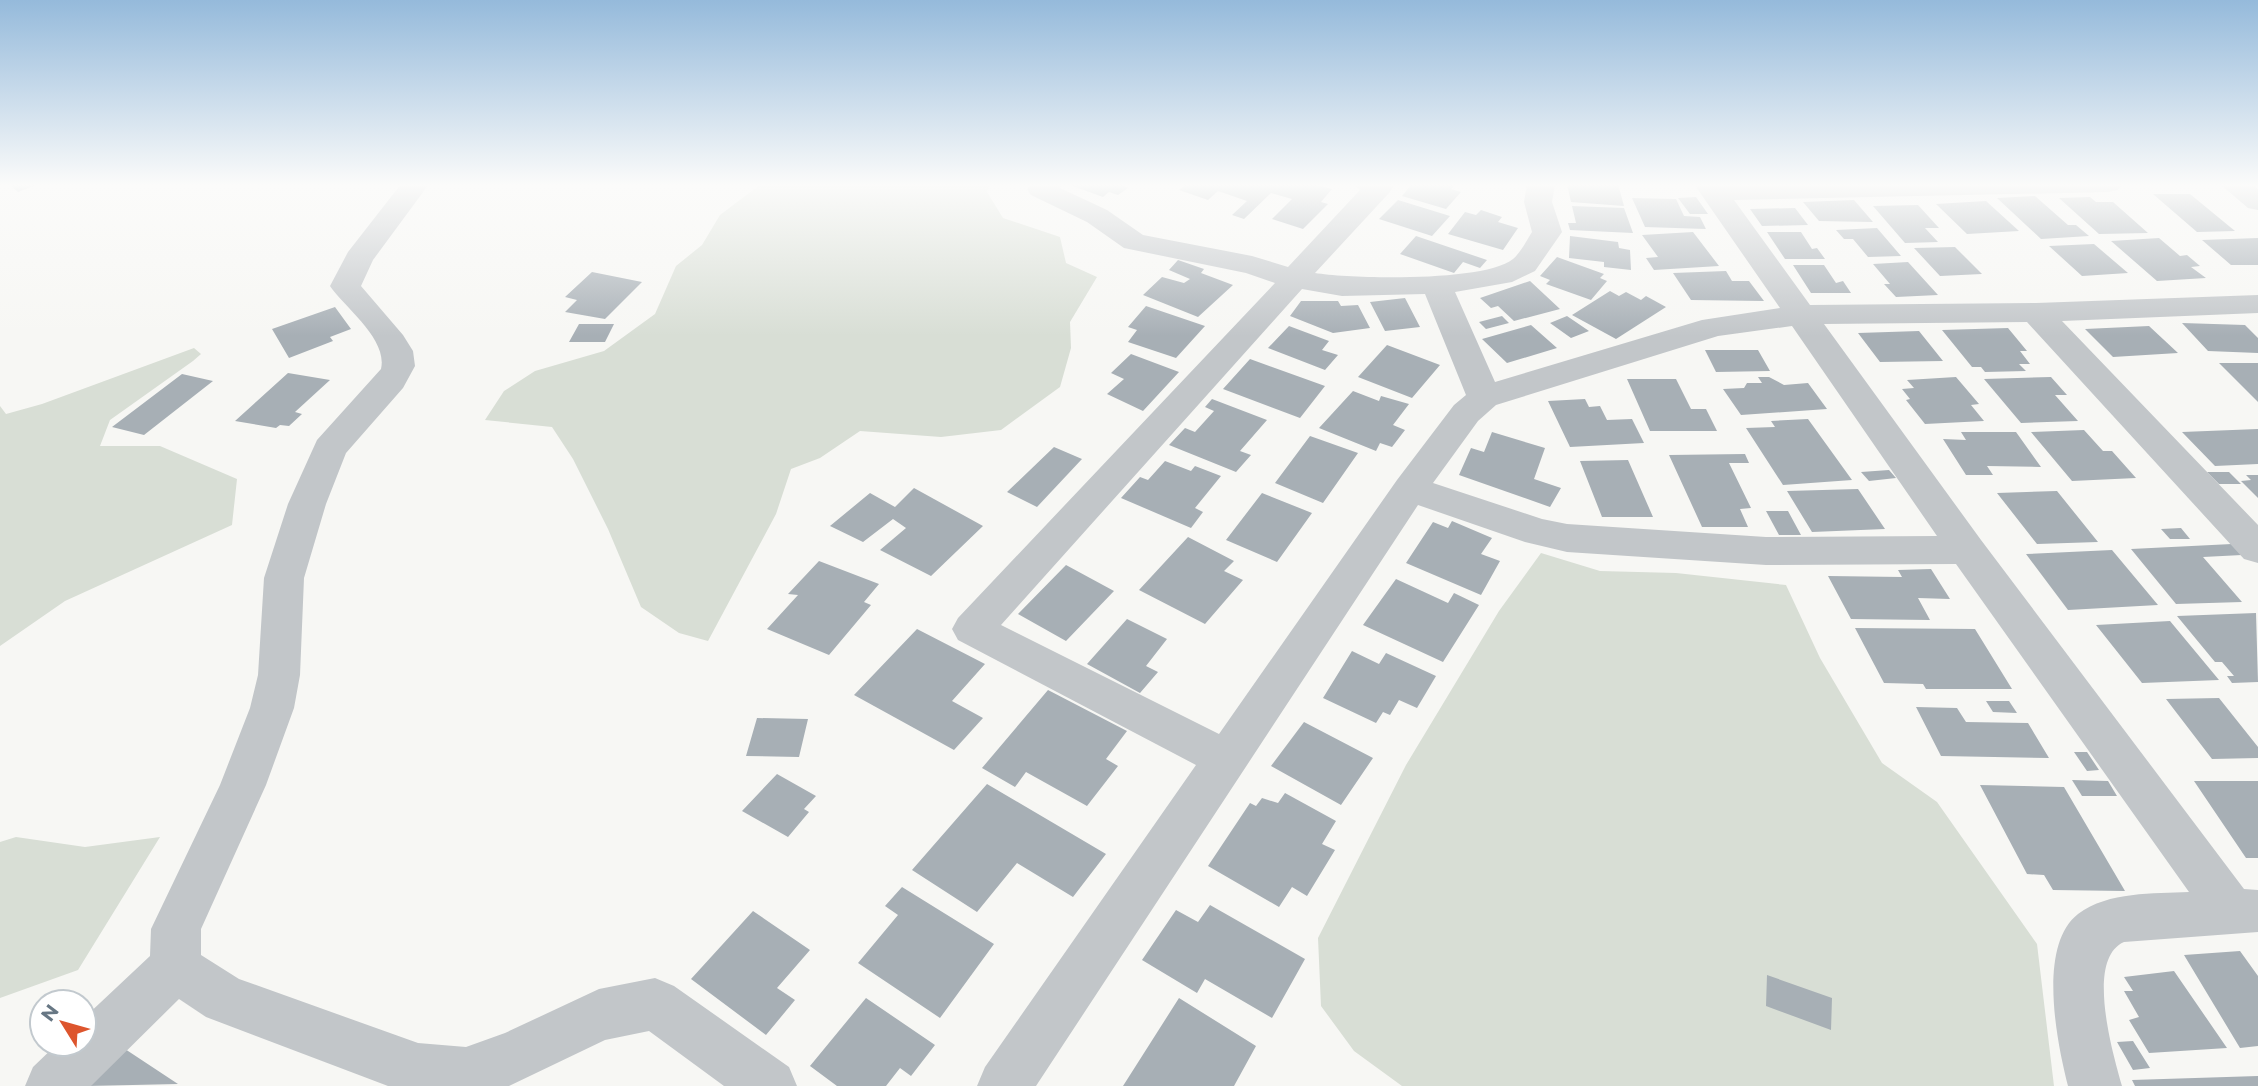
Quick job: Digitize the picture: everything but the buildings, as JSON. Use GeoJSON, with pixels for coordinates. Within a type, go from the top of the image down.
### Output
{"type":"FeatureCollection","features":[{"type":"Feature","properties":{"kind":"street"},"geometry":{"type":"LineString","coordinates":[[52,1086],[175,967],[176,929],[243,785],[272,708],[279,675],[284,578],[307,504],[330,449],[391,381],[398,368],[400,359],[390,338],[356,304],[345,286],[357,260],[379,235]]}},
{"type":"Feature","properties":{"kind":"street"},"geometry":{"type":"LineString","coordinates":[[1124,235],[1134,242],[1252,265],[1295,279],[1342,288],[1437,285],[1501,276],[1524,265],[1545,235]]}},
{"type":"Feature","properties":{"kind":"street"},"geometry":{"type":"LineString","coordinates":[[1228,760],[972,629],[1333,235]]}},
{"type":"Feature","properties":{"kind":"street"},"geometry":{"type":"LineString","coordinates":[[1744,235],[1967,550],[2245,911]]}},
{"type":"Feature","properties":{"kind":"street"},"geometry":{"type":"LineString","coordinates":[[1437,285],[1484,397]]}},
{"type":"Feature","properties":{"kind":"street"},"geometry":{"type":"LineString","coordinates":[[1004,1086],[1410,489],[1466,413],[1484,397],[1713,327],[1801,314],[2036,312],[2258,305]]}},
{"type":"Feature","properties":{"kind":"street"},"geometry":{"type":"LineString","coordinates":[[2036,312],[2258,549]]}},
{"type":"Feature","properties":{"kind":"street"},"geometry":{"type":"LineString","coordinates":[[1410,489],[1538,532],[1567,538],[1766,551],[1967,550]]}},
{"type":"Feature","properties":{"kind":"street"},"geometry":{"type":"LineString","coordinates":[[2095,1086],[2079,1009],[2080,968],[2090,937],[2105,926],[2124,919],[2245,911]]}},
{"type":"Feature","properties":{"kind":"street"},"geometry":{"type":"LineString","coordinates":[[175,967],[224,999],[418,1070],[466,1074],[515,1057],[599,1015],[655,1004],[770,1086]]}},
{"type":"Feature","properties":{"kind":"shaded area"},"geometry":{"type":"Polygon","coordinates":[[[708,235],[1053,235],[1060,237],[1066,263],[1097,277],[1070,322],[1071,348],[1060,387],[1001,430],[941,437],[860,431],[820,458],[791,469],[776,514],[708,641],[679,633],[641,607],[608,529],[573,459],[552,427],[485,420],[504,391],[535,371],[604,351],[655,314],[676,266],[702,245],[708,235]]]}},
{"type":"Feature","properties":{"kind":"shaded area"},"geometry":{"type":"Polygon","coordinates":[[[194,348],[201,354],[193,361],[110,420],[100,446],[160,446],[237,479],[232,525],[65,601],[0,646],[0,406],[6,414],[42,404],[194,348]]]}},
{"type":"Feature","properties":{"kind":"shaded area"},"geometry":{"type":"Polygon","coordinates":[[[1541,553],[1600,571],[1676,573],[1786,585],[1820,658],[1882,763],[1937,802],[2037,944],[2054,1086],[1402,1086],[1354,1051],[1321,1006],[1318,938],[1406,765],[1499,611],[1541,553]]]}},
{"type":"Feature","properties":{"kind":"shaded area"},"geometry":{"type":"Polygon","coordinates":[[[16,837],[85,847],[160,837],[78,970],[0,998],[0,842],[16,837]]]}}]}
